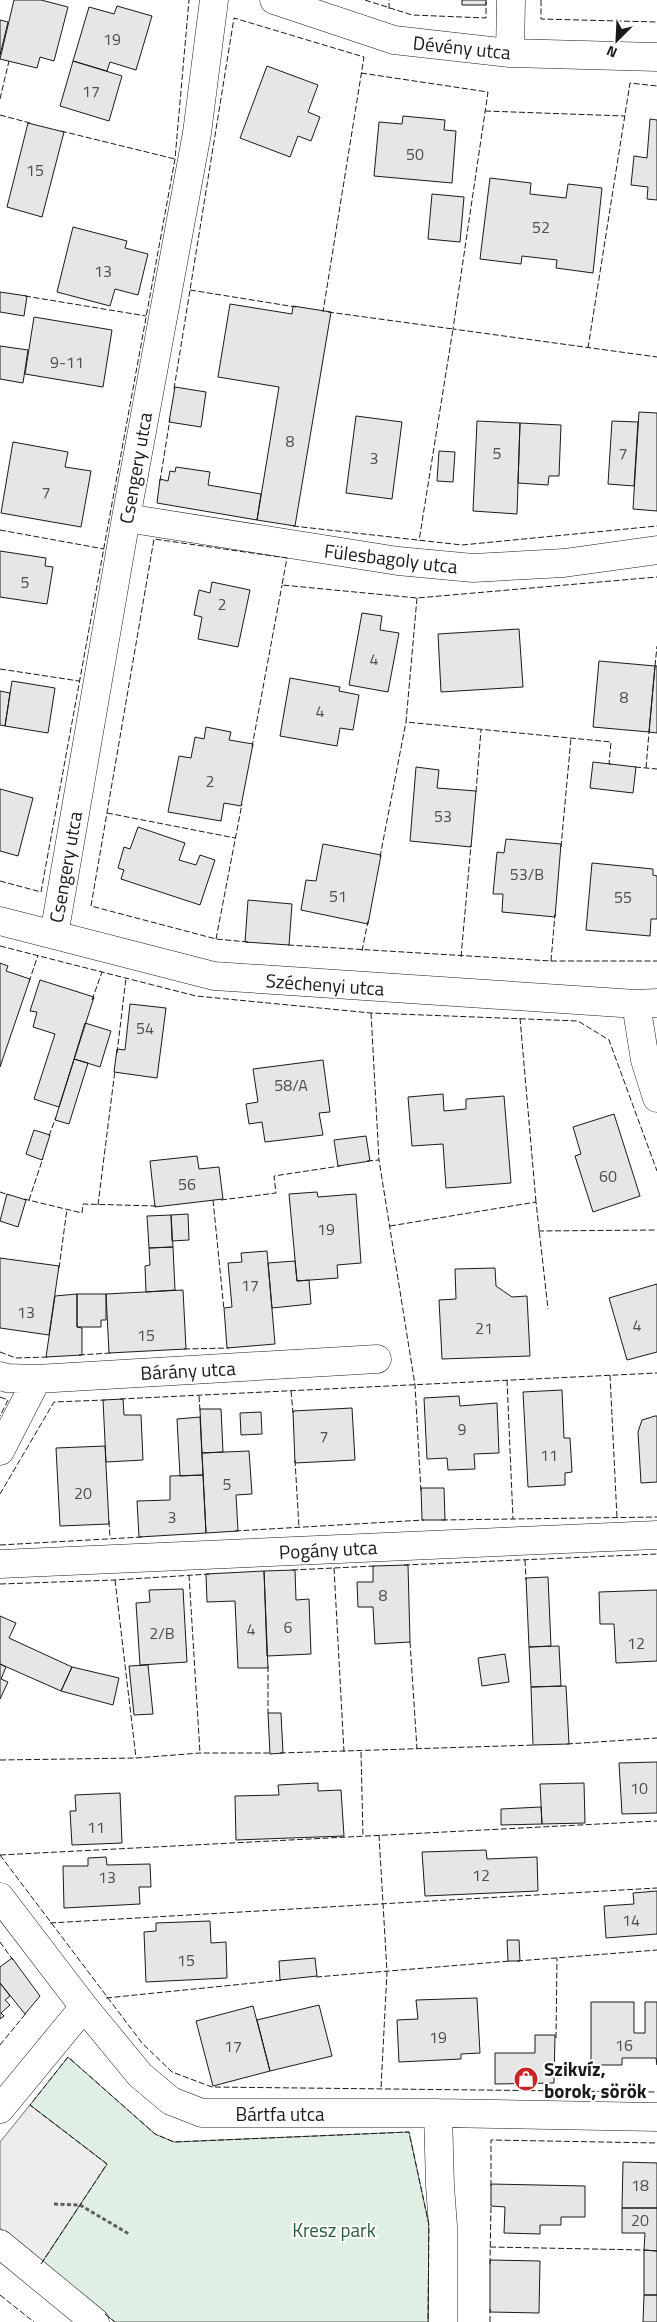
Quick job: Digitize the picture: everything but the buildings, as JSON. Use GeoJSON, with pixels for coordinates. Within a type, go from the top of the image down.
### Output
{"type":"FeatureCollection","features":[{"type":"Feature","properties":{"kind":"street","name":"Csengery utca"},"geometry":{"type":"LineString","coordinates":[[54,935],[126,518],[197,133],[214,0]]}},
{"type":"Feature","properties":{"kind":"street","name":"Dévény utca"},"geometry":{"type":"LineString","coordinates":[[274,0],[394,40],[510,53],[657,56]]}},
{"type":"Feature","properties":{"kind":"street"},"geometry":{"type":"LineString","coordinates":[[510,53],[511,0]]}},
{"type":"Feature","properties":{"kind":"street","name":"Fülesbagoly utca"},"geometry":{"type":"LineString","coordinates":[[126,518],[398,561],[473,568],[564,563],[657,550]]}},
{"type":"Feature","properties":{"kind":"street","name":"Széchenyi utca"},"geometry":{"type":"LineString","coordinates":[[0,921],[214,976],[647,1004]]}},
{"type":"Feature","properties":{"kind":"street"},"geometry":{"type":"LineString","coordinates":[[647,1004],[645,1060],[657,1098]]}},
{"type":"Feature","properties":{"kind":"street","name":"Bárány utca"},"geometry":{"type":"LineString","coordinates":[[0,1376],[37,1379],[377,1359]]}},
{"type":"Feature","properties":{"kind":"street"},"geometry":{"type":"LineString","coordinates":[[0,1451],[37,1379]]}},
{"type":"Feature","properties":{"kind":"street","name":"Pogány utca"},"geometry":{"type":"LineString","coordinates":[[0,1564],[657,1534]]}},
{"type":"Feature","properties":{"kind":"street","name":"Bártfa utca"},"geometry":{"type":"LineString","coordinates":[[0,1897],[140,2075],[171,2101],[202,2113],[438,2113],[657,2117]]}},
{"type":"Feature","properties":{"kind":"street"},"geometry":{"type":"LineString","coordinates":[[0,2109],[84,2006]]}},
{"type":"Feature","properties":{"kind":"street"},"geometry":{"type":"LineString","coordinates":[[438,2113],[440,2186],[444,2226],[443,2322]]}},
{"type":"Feature","properties":{"kind":"street"},"geometry":{"type":"LineString","coordinates":[[0,2244],[95,2322]]}},
{"type":"Feature","properties":{"kind":"path"},"geometry":{"type":"LineString","coordinates":[[54,2204],[80,2204],[129,2234]]}},
{"type":"Feature","properties":{"kind":"green space","name":"Kresz park"},"geometry":{"type":"Polygon","coordinates":[[[68,2057],[155,2134],[174,2142],[409,2132],[429,2225],[428,2322],[115,2322],[41,2264],[107,2164],[30,2105],[68,2057]]]}},
{"type":"Feature","properties":{"kind":"shaded area"},"geometry":{"type":"Polygon","coordinates":[[[30,2105],[107,2164],[41,2264],[0,2228],[0,2142],[30,2105]]]}},
{"type":"Feature","properties":{"kind":"fence"},"geometry":{"type":"LineString","coordinates":[[0,881],[41,892],[175,159],[189,0]]}},
{"type":"Feature","properties":{"kind":"fence"},"geometry":{"type":"LineString","coordinates":[[365,0],[412,15],[486,18],[486,2]]}},
{"type":"Feature","properties":{"kind":"fence"},"geometry":{"type":"LineString","coordinates":[[389,0],[389,9]]}},
{"type":"Feature","properties":{"kind":"fence"},"geometry":{"type":"LineString","coordinates":[[541,0],[541,19],[657,22]]}},
{"type":"Feature","properties":{"kind":"fence"},"geometry":{"type":"LineString","coordinates":[[174,389],[234,18],[364,57],[323,312]]}},
{"type":"Feature","properties":{"kind":"fence"},"geometry":{"type":"LineString","coordinates":[[0,99],[9,61]]}},
{"type":"Feature","properties":{"kind":"fence"},"geometry":{"type":"LineString","coordinates":[[361,73],[488,92],[453,329],[657,357]]}},
{"type":"Feature","properties":{"kind":"fence"},"geometry":{"type":"LineString","coordinates":[[588,348],[630,83],[657,86]]}},
{"type":"Feature","properties":{"kind":"fence"},"geometry":{"type":"LineString","coordinates":[[485,111],[625,116]]}},
{"type":"Feature","properties":{"kind":"fence"},"geometry":{"type":"LineString","coordinates":[[0,115],[30,123]]}},
{"type":"Feature","properties":{"kind":"fence"},"geometry":{"type":"LineString","coordinates":[[61,131],[175,159]]}},
{"type":"Feature","properties":{"kind":"fence"},"geometry":{"type":"LineString","coordinates":[[190,290],[296,307]]}},
{"type":"Feature","properties":{"kind":"fence"},"geometry":{"type":"LineString","coordinates":[[25,296],[146,316]]}},
{"type":"Feature","properties":{"kind":"fence"},"geometry":{"type":"LineString","coordinates":[[328,312],[453,329],[419,541]]}},
{"type":"Feature","properties":{"kind":"fence"},"geometry":{"type":"LineString","coordinates":[[160,481],[170,419]]}},
{"type":"Feature","properties":{"kind":"fence"},"geometry":{"type":"LineString","coordinates":[[293,526],[462,545],[657,526]]}},
{"type":"Feature","properties":{"kind":"fence"},"geometry":{"type":"LineString","coordinates":[[0,530],[104,549]]}},
{"type":"Feature","properties":{"kind":"fence"},"geometry":{"type":"LineString","coordinates":[[248,942],[216,939],[91,906],[154,539],[287,558],[282,585],[417,598],[657,577]]}},
{"type":"Feature","properties":{"kind":"fence"},"geometry":{"type":"LineString","coordinates":[[252,747],[282,585]]}},
{"type":"Feature","properties":{"kind":"fence"},"geometry":{"type":"LineString","coordinates":[[417,598],[406,722],[611,742],[609,764],[612,764]]}},
{"type":"Feature","properties":{"kind":"fence"},"geometry":{"type":"LineString","coordinates":[[655,666],[657,646]]}},
{"type":"Feature","properties":{"kind":"fence"},"geometry":{"type":"LineString","coordinates":[[0,669],[79,681]]}},
{"type":"Feature","properties":{"kind":"fence"},"geometry":{"type":"LineString","coordinates":[[380,857],[406,722]]}},
{"type":"Feature","properties":{"kind":"fence"},"geometry":{"type":"LineString","coordinates":[[476,792],[481,730]]}},
{"type":"Feature","properties":{"kind":"fence"},"geometry":{"type":"LineString","coordinates":[[646,768],[649,732]]}},
{"type":"Feature","properties":{"kind":"fence"},"geometry":{"type":"LineString","coordinates":[[561,847],[571,738]]}},
{"type":"Feature","properties":{"kind":"fence"},"geometry":{"type":"LineString","coordinates":[[635,767],[657,769]]}},
{"type":"Feature","properties":{"kind":"fence"},"geometry":{"type":"LineString","coordinates":[[216,939],[242,804]]}},
{"type":"Feature","properties":{"kind":"fence"},"geometry":{"type":"LineString","coordinates":[[107,813],[235,838]]}},
{"type":"Feature","properties":{"kind":"fence"},"geometry":{"type":"LineString","coordinates":[[461,957],[471,845]]}},
{"type":"Feature","properties":{"kind":"fence"},"geometry":{"type":"LineString","coordinates":[[551,961],[555,914]]}},
{"type":"Feature","properties":{"kind":"fence"},"geometry":{"type":"LineString","coordinates":[[362,951],[368,921]]}},
{"type":"Feature","properties":{"kind":"fence"},"geometry":{"type":"LineString","coordinates":[[288,945],[551,961],[657,961]]}},
{"type":"Feature","properties":{"kind":"fence"},"geometry":{"type":"LineString","coordinates":[[0,946],[196,996],[371,1013],[578,1021],[609,1040],[657,1171]]}},
{"type":"Feature","properties":{"kind":"fence"},"geometry":{"type":"LineString","coordinates":[[29,982],[38,955]]}},
{"type":"Feature","properties":{"kind":"fence"},"geometry":{"type":"LineString","coordinates":[[92,1000],[102,972]]}},
{"type":"Feature","properties":{"kind":"fence"},"geometry":{"type":"LineString","coordinates":[[117,1053],[126,978]]}},
{"type":"Feature","properties":{"kind":"fence"},"geometry":{"type":"LineString","coordinates":[[371,1013],[379,1160]]}},
{"type":"Feature","properties":{"kind":"fence"},"geometry":{"type":"LineString","coordinates":[[520,1018],[536,1202]]}},
{"type":"Feature","properties":{"kind":"fence"},"geometry":{"type":"LineString","coordinates":[[98,1205],[115,1070]]}},
{"type":"Feature","properties":{"kind":"fence"},"geometry":{"type":"LineString","coordinates":[[49,1136],[56,1117]]}},
{"type":"Feature","properties":{"kind":"fence"},"geometry":{"type":"LineString","coordinates":[[29,1200],[43,1158]]}},
{"type":"Feature","properties":{"kind":"fence"},"geometry":{"type":"LineString","coordinates":[[367,1161],[379,1160],[415,1385],[421,1492]]}},
{"type":"Feature","properties":{"kind":"fence"},"geometry":{"type":"LineString","coordinates":[[221,1200],[276,1193],[274,1176],[340,1166]]}},
{"type":"Feature","properties":{"kind":"fence"},"geometry":{"type":"LineString","coordinates":[[0,1192],[9,1195]]}},
{"type":"Feature","properties":{"kind":"fence"},"geometry":{"type":"LineString","coordinates":[[24,1199],[82,1213],[83,1204],[156,1206]]}},
{"type":"Feature","properties":{"kind":"fence"},"geometry":{"type":"LineString","coordinates":[[213,1200],[224,1310]]}},
{"type":"Feature","properties":{"kind":"fence"},"geometry":{"type":"LineString","coordinates":[[390,1226],[536,1202],[548,1309]]}},
{"type":"Feature","properties":{"kind":"fence"},"geometry":{"type":"LineString","coordinates":[[59,1268],[67,1209]]}},
{"type":"Feature","properties":{"kind":"fence"},"geometry":{"type":"LineString","coordinates":[[538,1231],[657,1230]]}},
{"type":"Feature","properties":{"kind":"fence"},"geometry":{"type":"LineString","coordinates":[[184,1349],[229,1348]]}},
{"type":"Feature","properties":{"kind":"fence"},"geometry":{"type":"LineString","coordinates":[[0,1352],[16,1358],[49,1357]]}},
{"type":"Feature","properties":{"kind":"fence"},"geometry":{"type":"LineString","coordinates":[[79,1355],[111,1353]]}},
{"type":"Feature","properties":{"kind":"fence"},"geometry":{"type":"LineString","coordinates":[[120,1399],[657,1373]]}},
{"type":"Feature","properties":{"kind":"fence"},"geometry":{"type":"LineString","coordinates":[[610,1375],[617,1518]]}},
{"type":"Feature","properties":{"kind":"fence"},"geometry":{"type":"LineString","coordinates":[[507,1380],[513,1519]]}},
{"type":"Feature","properties":{"kind":"fence"},"geometry":{"type":"LineString","coordinates":[[291,1391],[293,1413]]}},
{"type":"Feature","properties":{"kind":"fence"},"geometry":{"type":"LineString","coordinates":[[199,1396],[200,1411]]}},
{"type":"Feature","properties":{"kind":"fence"},"geometry":{"type":"LineString","coordinates":[[0,1397],[8,1400],[0,1416]]}},
{"type":"Feature","properties":{"kind":"fence"},"geometry":{"type":"LineString","coordinates":[[0,1494],[54,1402],[105,1400]]}},
{"type":"Feature","properties":{"kind":"fence"},"geometry":{"type":"LineString","coordinates":[[295,1460],[299,1528]]}},
{"type":"Feature","properties":{"kind":"fence"},"geometry":{"type":"LineString","coordinates":[[442,1520],[657,1517]]}},
{"type":"Feature","properties":{"kind":"fence"},"geometry":{"type":"LineString","coordinates":[[235,1531],[424,1520]]}},
{"type":"Feature","properties":{"kind":"fence"},"geometry":{"type":"LineString","coordinates":[[109,1521],[110,1538]]}},
{"type":"Feature","properties":{"kind":"fence"},"geometry":{"type":"LineString","coordinates":[[0,1545],[142,1537]]}},
{"type":"Feature","properties":{"kind":"fence"},"geometry":{"type":"LineString","coordinates":[[404,1565],[657,1554]]}},
{"type":"Feature","properties":{"kind":"fence"},"geometry":{"type":"LineString","coordinates":[[525,1560],[526,1580]]}},
{"type":"Feature","properties":{"kind":"fence"},"geometry":{"type":"LineString","coordinates":[[292,1570],[375,1566]]}},
{"type":"Feature","properties":{"kind":"fence"},"geometry":{"type":"LineString","coordinates":[[334,1568],[344,1752]]}},
{"type":"Feature","properties":{"kind":"fence"},"geometry":{"type":"LineString","coordinates":[[0,1584],[210,1574]]}},
{"type":"Feature","properties":{"kind":"fence"},"geometry":{"type":"LineString","coordinates":[[189,1575],[200,1753]]}},
{"type":"Feature","properties":{"kind":"fence"},"geometry":{"type":"LineString","coordinates":[[115,1580],[136,1758]]}},
{"type":"Feature","properties":{"kind":"fence"},"geometry":{"type":"LineString","coordinates":[[410,1642],[417,1749]]}},
{"type":"Feature","properties":{"kind":"fence"},"geometry":{"type":"LineString","coordinates":[[268,1666],[268,1713]]}},
{"type":"Feature","properties":{"kind":"fence"},"geometry":{"type":"LineString","coordinates":[[567,1744],[657,1738]]}},
{"type":"Feature","properties":{"kind":"fence"},"geometry":{"type":"LineString","coordinates":[[280,1753],[535,1745]]}},
{"type":"Feature","properties":{"kind":"fence"},"geometry":{"type":"LineString","coordinates":[[361,1752],[363,1836]]}},
{"type":"Feature","properties":{"kind":"fence"},"geometry":{"type":"LineString","coordinates":[[0,1760],[136,1758],[200,1753],[272,1753]]}},
{"type":"Feature","properties":{"kind":"fence"},"geometry":{"type":"LineString","coordinates":[[0,1855],[657,1821]]}},
{"type":"Feature","properties":{"kind":"fence"},"geometry":{"type":"LineString","coordinates":[[379,1835],[387,1972],[381,2088]]}},
{"type":"Feature","properties":{"kind":"fence"},"geometry":{"type":"LineString","coordinates":[[0,1855],[142,2043],[172,2072],[212,2087],[657,2092]]}},
{"type":"Feature","properties":{"kind":"fence"},"geometry":{"type":"LineString","coordinates":[[50,1923],[657,1888]]}},
{"type":"Feature","properties":{"kind":"fence"},"geometry":{"type":"LineString","coordinates":[[0,1942],[13,1960]]}},
{"type":"Feature","properties":{"kind":"fence"},"geometry":{"type":"LineString","coordinates":[[517,1961],[657,1950]]}},
{"type":"Feature","properties":{"kind":"fence"},"geometry":{"type":"LineString","coordinates":[[556,2038],[557,1958]]}},
{"type":"Feature","properties":{"kind":"fence"},"geometry":{"type":"LineString","coordinates":[[316,1977],[510,1961]]}},
{"type":"Feature","properties":{"kind":"fence"},"geometry":{"type":"LineString","coordinates":[[106,1998],[283,1980]]}},
{"type":"Feature","properties":{"kind":"fence"},"geometry":{"type":"LineString","coordinates":[[0,2045],[27,2012]]}},
{"type":"Feature","properties":{"kind":"fence"},"geometry":{"type":"LineString","coordinates":[[41,2264],[107,2164],[30,2105],[68,2057],[155,2134],[174,2142],[409,2132],[429,2225],[428,2322]]}},
{"type":"Feature","properties":{"kind":"fence"},"geometry":{"type":"LineString","coordinates":[[491,2186],[491,2140],[657,2143]]}},
{"type":"Feature","properties":{"kind":"fence"},"geometry":{"type":"LineString","coordinates":[[490,2264],[491,2204]]}},
{"type":"Feature","properties":{"kind":"fence"},"geometry":{"type":"LineString","coordinates":[[490,2247],[644,2250]]}},
{"type":"Feature","properties":{"kind":"fence"},"geometry":{"type":"LineString","coordinates":[[0,2295],[34,2322]]}},
{"type":"Feature","properties":{"kind":"fence"},"geometry":{"type":"LineString","coordinates":[[490,2309],[490,2322]]}},
{"type":"Feature","properties":{"kind":"fence"},"geometry":{"type":"LineString","coordinates":[[105,2314],[115,2322]]}},
{"type":"Feature","properties":{"kind":"place","name":"Szikvíz, borok, sörök"},"geometry":{"type":"Point","coordinates":[526,2079]}}]}
